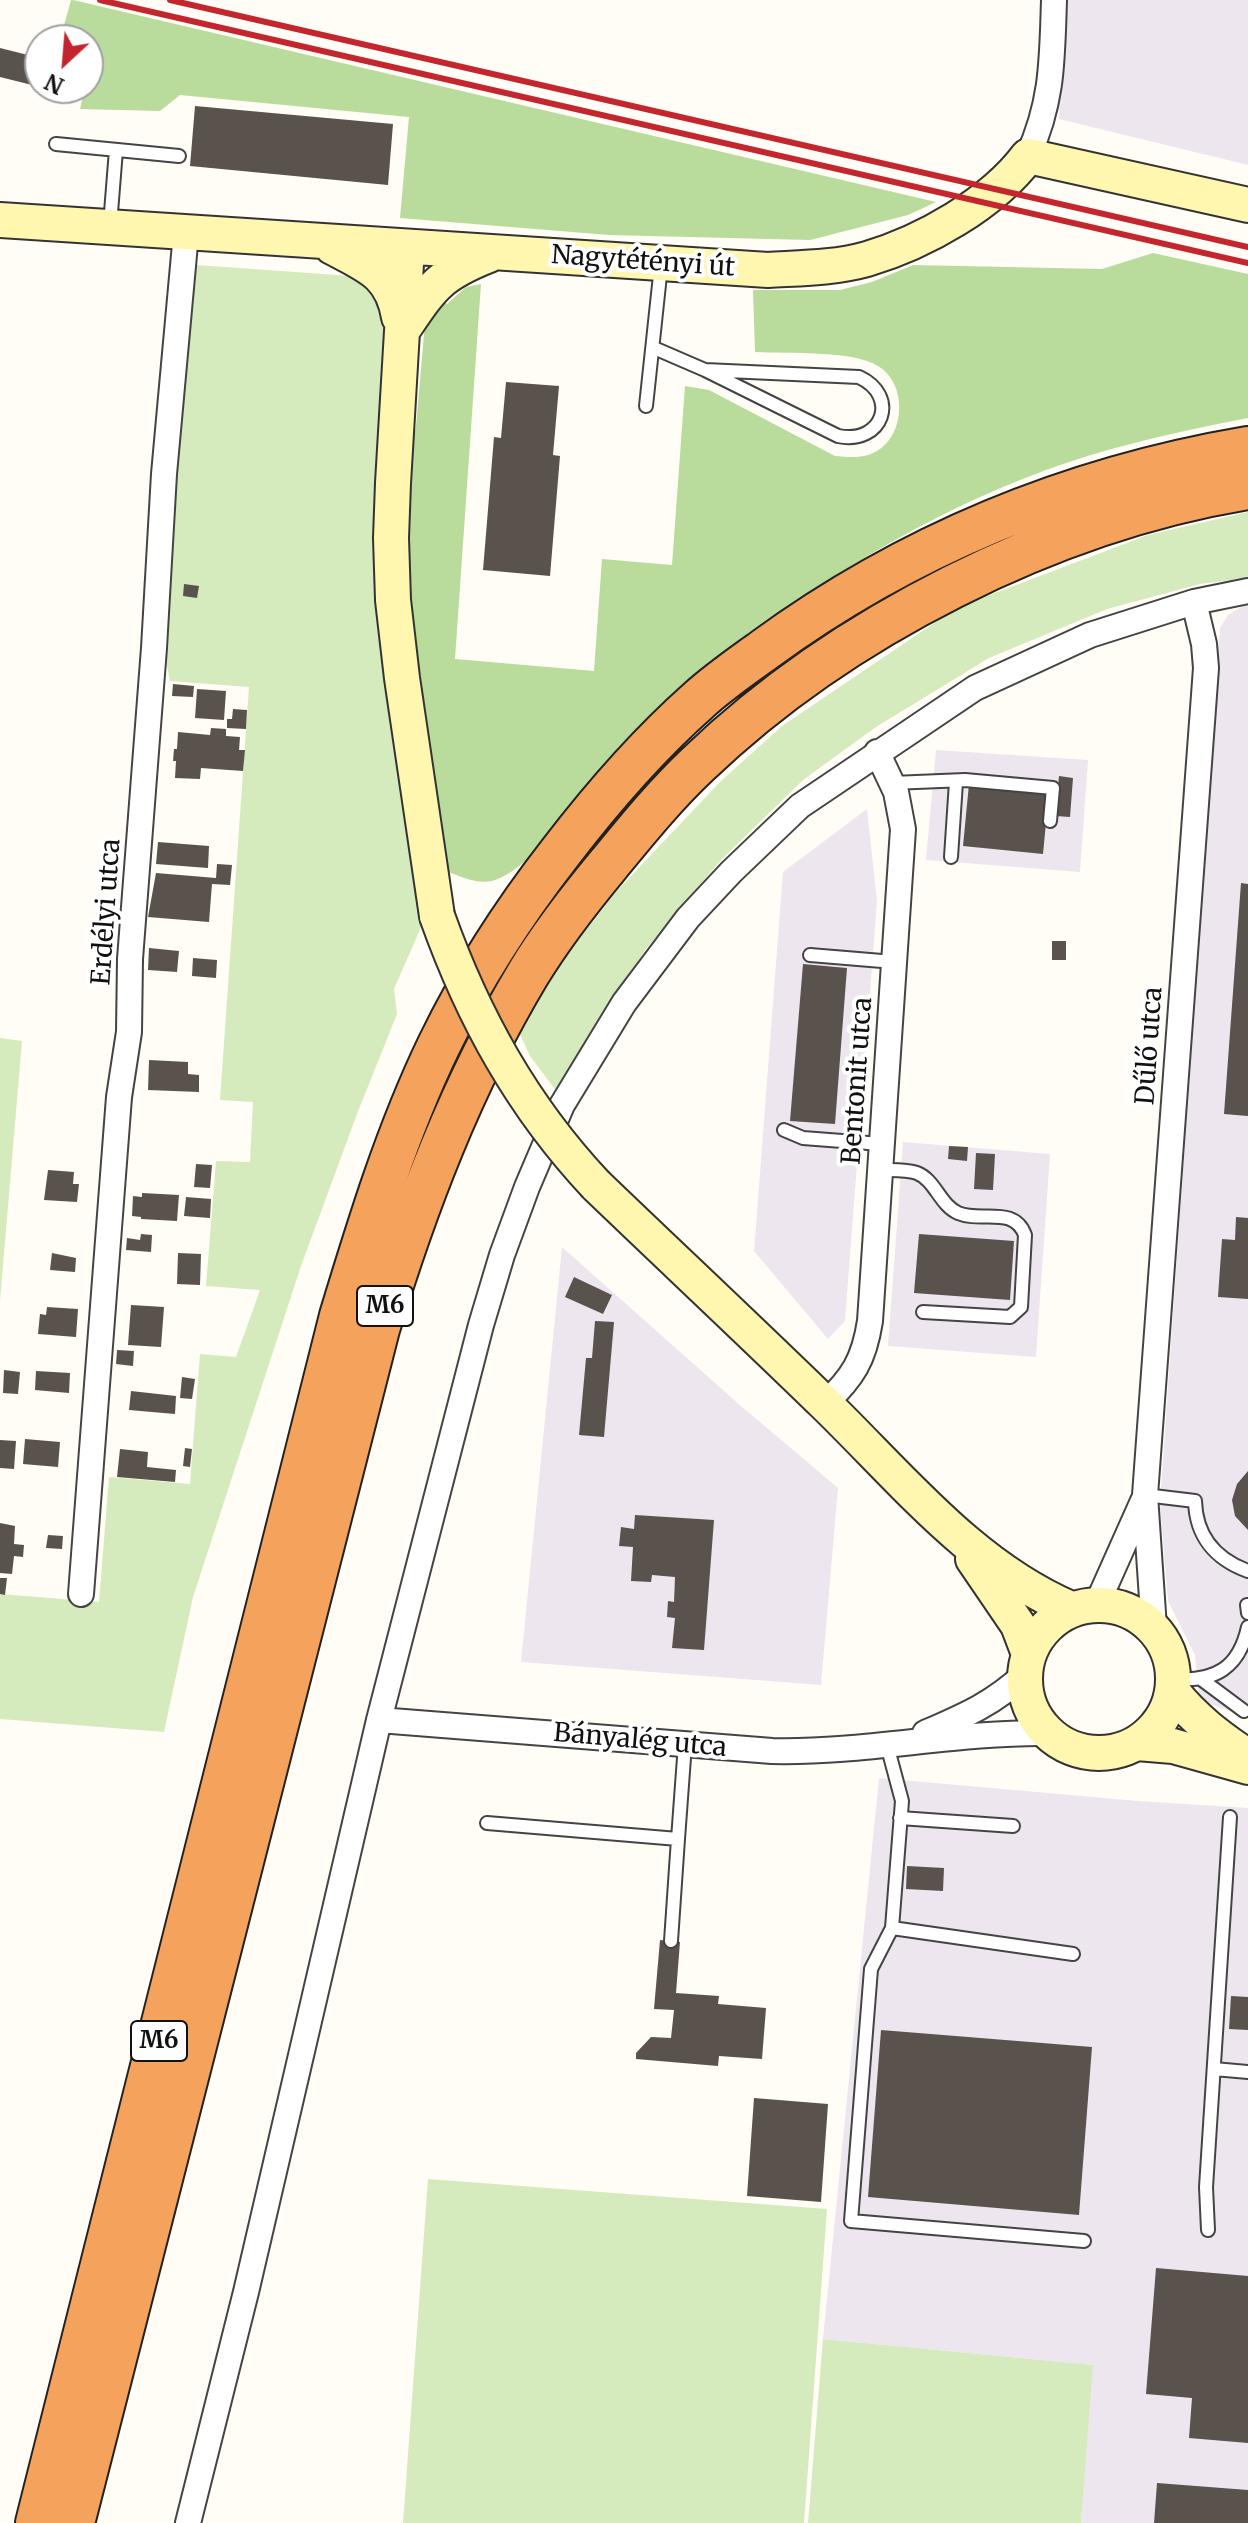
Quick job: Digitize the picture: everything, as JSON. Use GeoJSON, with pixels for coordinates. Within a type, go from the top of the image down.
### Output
{"type":"FeatureCollection","features":[{"type":"Feature","properties":{"kind":"highway","name":"M6"},"geometry":{"type":"LineString","coordinates":[[37,2523],[341,1316],[399,1137],[440,1044],[495,944],[578,829],[664,733],[703,697],[797,626],[904,561],[1024,508],[1135,473],[1248,448]]}},
{"type":"Feature","properties":{"kind":"highway","name":"M6"},"geometry":{"type":"LineString","coordinates":[[73,2523],[378,1329],[406,1237],[438,1154],[466,1091],[523,984],[583,894],[672,791],[742,725],[786,689],[876,631],[984,572],[1106,524],[1159,507],[1248,488]]}},
{"type":"Feature","properties":{"kind":"street"},"geometry":{"type":"LineString","coordinates":[[1054,0],[1051,85],[1028,156],[1248,205]]}},
{"type":"Feature","properties":{"kind":"street","name":"Nagytétényi út"},"geometry":{"type":"LineString","coordinates":[[0,220],[768,270],[822,267],[867,259],[919,239],[1006,183],[1028,156]]}},
{"type":"Feature","properties":{"kind":"street","name":"Erdélyi utca"},"geometry":{"type":"LineString","coordinates":[[81,1594],[119,1097],[129,1032],[130,959],[164,474],[186,233]]}},
{"type":"Feature","properties":{"kind":"street"},"geometry":{"type":"LineString","coordinates":[[321,242],[362,262],[382,276],[396,295],[402,332]]}},
{"type":"Feature","properties":{"kind":"street"},"geometry":{"type":"LineString","coordinates":[[407,247],[392,511],[393,600],[402,678],[437,916],[462,983],[509,1074],[562,1149],[596,1185],[825,1404],[951,1530],[1040,1596],[1084,1607],[1118,1606],[1137,1614],[1154,1628],[1165,1643],[1183,1683],[1186,1709],[1248,1757]]}},
{"type":"Feature","properties":{"kind":"street"},"geometry":{"type":"LineString","coordinates":[[402,332],[441,279],[461,266],[494,253]]}},
{"type":"Feature","properties":{"kind":"street"},"geometry":{"type":"LineString","coordinates":[[188,2523],[246,2292],[379,1720],[498,1269],[527,1187],[562,1105],[624,1003],[688,918],[800,806],[975,688],[1090,635],[1194,602],[1248,591]]}},
{"type":"Feature","properties":{"kind":"street","name":"Dűlő utca"},"geometry":{"type":"LineString","coordinates":[[1154,1628],[1145,1495],[1206,668],[1194,602]]}},
{"type":"Feature","properties":{"kind":"street","name":"Bentonit utca"},"geometry":{"type":"LineString","coordinates":[[825,1404],[856,1371],[866,1345],[870,1321],[903,829],[892,783],[877,752]]}},
{"type":"Feature","properties":{"kind":"street","name":"Dűlő utca"},"geometry":{"type":"LineString","coordinates":[[1084,1607],[1145,1495]]}},
{"type":"Feature","properties":{"kind":"street"},"geometry":{"type":"LineString","coordinates":[[951,1530],[1018,1625],[1027,1664],[1026,1695],[1034,1715],[1047,1733]]}},
{"type":"Feature","properties":{"kind":"street","name":"Bányalég utca"},"geometry":{"type":"LineString","coordinates":[[894,1744],[978,1710],[1004,1693],[1027,1664],[1039,1635],[1053,1620],[1084,1607]]}},
{"type":"Feature","properties":{"kind":"street"},"geometry":{"type":"LineString","coordinates":[[1137,1743],[1154,1730],[1183,1683]]}},
{"type":"Feature","properties":{"kind":"street","name":"Bányalég utca"},"geometry":{"type":"LineString","coordinates":[[379,1720],[816,1752],[967,1736],[1047,1733],[1081,1751],[1119,1751],[1137,1743],[1173,1746],[1248,1767]]}},
{"type":"Feature","properties":{"kind":"lane"},"geometry":{"type":"LineString","coordinates":[[56,144],[179,156]]}},
{"type":"Feature","properties":{"kind":"lane"},"geometry":{"type":"LineString","coordinates":[[109,228],[116,150]]}},
{"type":"Feature","properties":{"kind":"lane"},"geometry":{"type":"LineString","coordinates":[[646,406],[661,263]]}},
{"type":"Feature","properties":{"kind":"lane"},"geometry":{"type":"LineString","coordinates":[[654,348],[838,436],[854,439],[863,436],[873,429],[882,410],[881,397],[874,384],[859,377],[705,370]]}},
{"type":"Feature","properties":{"kind":"lane"},"geometry":{"type":"LineString","coordinates":[[892,783],[965,780],[1053,788],[1050,821]]}},
{"type":"Feature","properties":{"kind":"lane"},"geometry":{"type":"LineString","coordinates":[[951,857],[956,782]]}},
{"type":"Feature","properties":{"kind":"lane"},"geometry":{"type":"LineString","coordinates":[[810,955],[894,962]]}},
{"type":"Feature","properties":{"kind":"lane"},"geometry":{"type":"LineString","coordinates":[[784,1130],[803,1138],[881,1144]]}},
{"type":"Feature","properties":{"kind":"lane"},"geometry":{"type":"LineString","coordinates":[[879,1170],[916,1172],[959,1214],[1006,1217],[1022,1227],[1025,1235],[1021,1307],[1017,1313],[1010,1317],[923,1312]]}},
{"type":"Feature","properties":{"kind":"lane"},"geometry":{"type":"LineString","coordinates":[[1145,1495],[1195,1501],[1198,1524],[1211,1549],[1248,1571]]}},
{"type":"Feature","properties":{"kind":"lane"},"geometry":{"type":"LineString","coordinates":[[1247,1605],[1248,1613]]}},
{"type":"Feature","properties":{"kind":"lane"},"geometry":{"type":"LineString","coordinates":[[1183,1683],[1231,1664],[1244,1645],[1248,1627]]}},
{"type":"Feature","properties":{"kind":"lane"},"geometry":{"type":"LineString","coordinates":[[1183,1683],[1244,1711]]}},
{"type":"Feature","properties":{"kind":"lane"},"geometry":{"type":"LineString","coordinates":[[671,1941],[685,1744]]}},
{"type":"Feature","properties":{"kind":"lane"},"geometry":{"type":"LineString","coordinates":[[894,1744],[902,1801],[892,1928],[871,1969],[851,2221],[1084,2241]]}},
{"type":"Feature","properties":{"kind":"lane"},"geometry":{"type":"LineString","coordinates":[[1208,2230],[1206,2187],[1230,1817]]}},
{"type":"Feature","properties":{"kind":"lane"},"geometry":{"type":"LineString","coordinates":[[900,1818],[1013,1826]]}},
{"type":"Feature","properties":{"kind":"lane"},"geometry":{"type":"LineString","coordinates":[[487,1823],[678,1839]]}},
{"type":"Feature","properties":{"kind":"lane"},"geometry":{"type":"LineString","coordinates":[[892,1928],[1073,1954]]}},
{"type":"Feature","properties":{"kind":"lane"},"geometry":{"type":"LineString","coordinates":[[1214,2069],[1248,2072]]}},
{"type":"Feature","properties":{"kind":"shaded area"},"geometry":{"type":"Polygon","coordinates":[[[1065,0],[1248,0],[1248,165],[1059,119],[1065,0]]]}},
{"type":"Feature","properties":{"kind":"shaded area"},"geometry":{"type":"Polygon","coordinates":[[[1248,603],[1248,1716],[1199,1701],[1195,1655],[1168,1601],[1160,1504],[1220,628],[1228,615],[1248,603]]]}},
{"type":"Feature","properties":{"kind":"shaded area"},"geometry":{"type":"Polygon","coordinates":[[[936,750],[1088,760],[1080,872],[926,860],[936,750]]]}},
{"type":"Feature","properties":{"kind":"shaded area"},"geometry":{"type":"Polygon","coordinates":[[[867,809],[877,901],[845,1321],[828,1339],[754,1251],[783,872],[867,809]]]}},
{"type":"Feature","properties":{"kind":"shaded area"},"geometry":{"type":"Polygon","coordinates":[[[903,1142],[1050,1154],[1036,1357],[888,1346],[903,1142]]]}},
{"type":"Feature","properties":{"kind":"shaded area"},"geometry":{"type":"Polygon","coordinates":[[[562,1247],[838,1488],[821,1685],[521,1662],[562,1247]]]}},
{"type":"Feature","properties":{"kind":"shaded area"},"geometry":{"type":"Polygon","coordinates":[[[879,1778],[1248,1808],[1248,2523],[1081,2523],[1092,2365],[823,2339],[879,1778]]]}},
{"type":"Feature","properties":{"kind":"green space"},"geometry":{"type":"Polygon","coordinates":[[[71,0],[936,202],[908,215],[810,240],[609,235],[400,218],[409,117],[180,95],[160,111],[80,109],[81,104],[104,104],[104,24],[64,24],[71,0]]]}},
{"type":"Feature","properties":{"kind":"green space"},"geometry":{"type":"Polygon","coordinates":[[[1153,253],[1248,274],[1248,418],[1133,443],[1066,463],[978,498],[893,541],[773,618],[685,685],[615,752],[535,851],[513,871],[486,882],[448,872],[435,817],[407,612],[408,472],[416,426],[425,323],[437,296],[447,304],[466,287],[481,284],[455,659],[594,671],[602,559],[672,565],[685,386],[709,390],[835,456],[872,454],[887,443],[893,433],[898,421],[898,396],[894,384],[878,366],[837,355],[755,352],[753,290],[840,290],[872,282],[913,265],[1102,269],[1153,253]]]}},
{"type":"Feature","properties":{"kind":"green space"},"geometry":{"type":"Polygon","coordinates":[[[197,265],[351,276],[373,290],[387,326],[375,493],[379,634],[422,925],[394,989],[397,1014],[301,1266],[193,1597],[164,1732],[0,1719],[0,1594],[99,1602],[109,1477],[190,1484],[200,1354],[236,1357],[260,1290],[206,1286],[216,1161],[250,1162],[253,1102],[220,1100],[249,687],[170,681],[165,654],[190,283],[197,265]]]}},
{"type":"Feature","properties":{"kind":"green space"},"geometry":{"type":"Polygon","coordinates":[[[1248,512],[1248,578],[1200,584],[1107,609],[989,658],[876,727],[803,780],[721,860],[645,950],[557,1092],[530,1056],[519,1032],[543,986],[614,894],[721,781],[782,726],[958,607],[1148,535],[1248,512]]]}},
{"type":"Feature","properties":{"kind":"green space"},"geometry":{"type":"Polygon","coordinates":[[[0,1038],[22,1041],[0,1301],[0,1038]]]}},
{"type":"Feature","properties":{"kind":"green space"},"geometry":{"type":"Polygon","coordinates":[[[428,2179],[827,2209],[804,2523],[403,2523],[428,2179]]]}},
{"type":"Feature","properties":{"kind":"green space"},"geometry":{"type":"Polygon","coordinates":[[[823,2339],[1093,2365],[1081,2523],[808,2523],[823,2339]]]}},
{"type":"Feature","properties":{"kind":"building"},"geometry":{"type":"Polygon","coordinates":[[[0,48],[24,54],[24,83],[0,77],[0,48]]]}},
{"type":"Feature","properties":{"kind":"building"},"geometry":{"type":"Polygon","coordinates":[[[195,106],[393,124],[388,185],[190,166],[195,106]]]}},
{"type":"Feature","properties":{"kind":"building"},"geometry":{"type":"Polygon","coordinates":[[[506,382],[559,386],[553,455],[560,456],[550,576],[483,570],[494,437],[501,438],[506,382]]]}},
{"type":"Feature","properties":{"kind":"building"},"geometry":{"type":"Polygon","coordinates":[[[184,584],[199,586],[197,598],[183,596],[184,584]]]}},
{"type":"Feature","properties":{"kind":"building"},"geometry":{"type":"Polygon","coordinates":[[[173,684],[194,686],[193,697],[172,696],[173,684]]]}},
{"type":"Feature","properties":{"kind":"building"},"geometry":{"type":"Polygon","coordinates":[[[197,689],[226,691],[224,720],[195,718],[197,689]]]}},
{"type":"Feature","properties":{"kind":"building"},"geometry":{"type":"Polygon","coordinates":[[[233,709],[247,710],[246,729],[227,728],[227,719],[232,719],[233,709]]]}},
{"type":"Feature","properties":{"kind":"building"},"geometry":{"type":"Polygon","coordinates":[[[211,728],[226,729],[226,736],[240,737],[239,750],[245,750],[243,771],[201,768],[200,779],[175,778],[176,761],[173,761],[178,732],[210,735],[211,728]]]}},
{"type":"Feature","properties":{"kind":"building"},"geometry":{"type":"Polygon","coordinates":[[[1059,776],[1073,778],[1070,817],[1055,816],[1059,776]]]}},
{"type":"Feature","properties":{"kind":"building"},"geometry":{"type":"Polygon","coordinates":[[[969,784],[1049,791],[1043,854],[963,846],[969,784]]]}},
{"type":"Feature","properties":{"kind":"building"},"geometry":{"type":"Polygon","coordinates":[[[158,842],[209,846],[208,868],[156,864],[158,842]]]}},
{"type":"Feature","properties":{"kind":"building"},"geometry":{"type":"Polygon","coordinates":[[[217,864],[232,865],[230,885],[212,884],[209,922],[148,917],[156,873],[216,878],[217,864]]]}},
{"type":"Feature","properties":{"kind":"building"},"geometry":{"type":"Polygon","coordinates":[[[1241,883],[1248,884],[1248,1116],[1224,1114],[1241,883]]]}},
{"type":"Feature","properties":{"kind":"building"},"geometry":{"type":"Polygon","coordinates":[[[1052,941],[1066,941],[1066,960],[1052,960],[1052,941]]]}},
{"type":"Feature","properties":{"kind":"building"},"geometry":{"type":"Polygon","coordinates":[[[149,948],[179,951],[177,972],[148,970],[149,948]]]}},
{"type":"Feature","properties":{"kind":"building"},"geometry":{"type":"Polygon","coordinates":[[[193,958],[217,960],[216,978],[192,976],[193,958]]]}},
{"type":"Feature","properties":{"kind":"building"},"geometry":{"type":"Polygon","coordinates":[[[803,964],[847,968],[835,1124],[790,1121],[803,964]]]}},
{"type":"Feature","properties":{"kind":"building"},"geometry":{"type":"Polygon","coordinates":[[[149,1060],[188,1062],[188,1074],[199,1075],[199,1092],[148,1090],[149,1060]]]}},
{"type":"Feature","properties":{"kind":"building"},"geometry":{"type":"Polygon","coordinates":[[[949,1146],[968,1147],[967,1161],[948,1159],[949,1146]]]}},
{"type":"Feature","properties":{"kind":"building"},"geometry":{"type":"Polygon","coordinates":[[[976,1153],[995,1154],[993,1190],[974,1189],[976,1153]]]}},
{"type":"Feature","properties":{"kind":"building"},"geometry":{"type":"Polygon","coordinates":[[[196,1164],[212,1165],[210,1188],[194,1187],[196,1164]]]}},
{"type":"Feature","properties":{"kind":"building"},"geometry":{"type":"Polygon","coordinates":[[[48,1170],[74,1172],[73,1184],[79,1184],[77,1202],[44,1200],[48,1170]]]}},
{"type":"Feature","properties":{"kind":"building"},"geometry":{"type":"Polygon","coordinates":[[[142,1193],[179,1195],[177,1221],[132,1216],[133,1196],[142,1197],[142,1193]]]}},
{"type":"Feature","properties":{"kind":"building"},"geometry":{"type":"Polygon","coordinates":[[[186,1197],[211,1199],[210,1218],[184,1216],[186,1197]]]}},
{"type":"Feature","properties":{"kind":"building"},"geometry":{"type":"Polygon","coordinates":[[[1236,1217],[1248,1218],[1248,1299],[1218,1297],[1222,1239],[1235,1240],[1236,1217]]]}},
{"type":"Feature","properties":{"kind":"building"},"geometry":{"type":"Polygon","coordinates":[[[141,1234],[152,1235],[151,1252],[126,1250],[127,1238],[140,1240],[141,1234]]]}},
{"type":"Feature","properties":{"kind":"building"},"geometry":{"type":"Polygon","coordinates":[[[919,1234],[1014,1241],[1010,1300],[914,1293],[919,1234]]]}},
{"type":"Feature","properties":{"kind":"building"},"geometry":{"type":"Polygon","coordinates":[[[52,1253],[76,1258],[75,1272],[50,1270],[52,1253]]]}},
{"type":"Feature","properties":{"kind":"building"},"geometry":{"type":"Polygon","coordinates":[[[178,1253],[201,1254],[200,1285],[177,1284],[178,1253]]]}},
{"type":"Feature","properties":{"kind":"building"},"geometry":{"type":"Polygon","coordinates":[[[574,1277],[612,1295],[603,1314],[565,1297],[574,1277]]]}},
{"type":"Feature","properties":{"kind":"building"},"geometry":{"type":"Polygon","coordinates":[[[131,1305],[164,1307],[161,1347],[128,1345],[131,1305]]]}},
{"type":"Feature","properties":{"kind":"building"},"geometry":{"type":"Polygon","coordinates":[[[47,1307],[78,1309],[76,1337],[38,1334],[40,1314],[46,1315],[47,1307]]]}},
{"type":"Feature","properties":{"kind":"building"},"geometry":{"type":"Polygon","coordinates":[[[595,1321],[614,1322],[604,1437],[579,1435],[586,1358],[592,1358],[595,1321]]]}},
{"type":"Feature","properties":{"kind":"building"},"geometry":{"type":"Polygon","coordinates":[[[117,1350],[134,1351],[133,1366],[116,1364],[117,1350]]]}},
{"type":"Feature","properties":{"kind":"building"},"geometry":{"type":"Polygon","coordinates":[[[4,1370],[20,1372],[18,1394],[3,1393],[4,1370]]]}},
{"type":"Feature","properties":{"kind":"building"},"geometry":{"type":"Polygon","coordinates":[[[36,1371],[70,1373],[69,1393],[35,1390],[36,1371]]]}},
{"type":"Feature","properties":{"kind":"building"},"geometry":{"type":"Polygon","coordinates":[[[182,1377],[195,1379],[192,1399],[180,1398],[182,1377]]]}},
{"type":"Feature","properties":{"kind":"building"},"geometry":{"type":"Polygon","coordinates":[[[131,1391],[176,1396],[175,1414],[129,1410],[131,1391]]]}},
{"type":"Feature","properties":{"kind":"building"},"geometry":{"type":"Polygon","coordinates":[[[25,1439],[60,1442],[58,1467],[23,1464],[25,1439]]]}},
{"type":"Feature","properties":{"kind":"building"},"geometry":{"type":"Polygon","coordinates":[[[0,1440],[16,1441],[14,1469],[0,1468],[0,1440]]]}},
{"type":"Feature","properties":{"kind":"building"},"geometry":{"type":"Polygon","coordinates":[[[185,1448],[192,1449],[190,1467],[183,1466],[185,1448]]]}},
{"type":"Feature","properties":{"kind":"building"},"geometry":{"type":"Polygon","coordinates":[[[120,1449],[148,1452],[147,1467],[176,1470],[175,1482],[117,1477],[120,1449]]]}},
{"type":"Feature","properties":{"kind":"building"},"geometry":{"type":"Polygon","coordinates":[[[1248,1471],[1248,1530],[1235,1516],[1232,1500],[1237,1484],[1248,1471]]]}},
{"type":"Feature","properties":{"kind":"building"},"geometry":{"type":"Polygon","coordinates":[[[635,1515],[714,1520],[704,1650],[672,1648],[675,1618],[667,1617],[668,1601],[674,1602],[675,1577],[652,1575],[651,1582],[631,1581],[633,1547],[619,1546],[621,1527],[634,1529],[635,1515]]]}},
{"type":"Feature","properties":{"kind":"building"},"geometry":{"type":"Polygon","coordinates":[[[0,1523],[15,1526],[14,1544],[24,1545],[23,1557],[14,1556],[12,1574],[0,1573],[0,1523]]]}},
{"type":"Feature","properties":{"kind":"building"},"geometry":{"type":"Polygon","coordinates":[[[48,1535],[63,1536],[62,1549],[46,1548],[48,1535]]]}},
{"type":"Feature","properties":{"kind":"building"},"geometry":{"type":"Polygon","coordinates":[[[0,1578],[7,1578],[5,1595],[0,1594],[0,1578]]]}},
{"type":"Feature","properties":{"kind":"building"},"geometry":{"type":"Polygon","coordinates":[[[907,1866],[944,1868],[943,1891],[906,1889],[907,1866]]]}},
{"type":"Feature","properties":{"kind":"building"},"geometry":{"type":"Polygon","coordinates":[[[660,1940],[680,1942],[676,1993],[719,1996],[718,2004],[766,2008],[762,2059],[719,2056],[718,2066],[636,2059],[636,2053],[651,2037],[671,2038],[674,2010],[654,2009],[660,1940]]]}},
{"type":"Feature","properties":{"kind":"building"},"geometry":{"type":"Polygon","coordinates":[[[1231,1996],[1248,1997],[1248,2030],[1229,2029],[1231,1996]]]}},
{"type":"Feature","properties":{"kind":"building"},"geometry":{"type":"Polygon","coordinates":[[[881,2030],[1092,2047],[1079,2215],[868,2197],[881,2030]]]}},
{"type":"Feature","properties":{"kind":"building"},"geometry":{"type":"Polygon","coordinates":[[[754,2098],[828,2104],[821,2202],[747,2196],[754,2098]]]}},
{"type":"Feature","properties":{"kind":"building"},"geometry":{"type":"Polygon","coordinates":[[[1156,2268],[1248,2276],[1248,2443],[1189,2438],[1192,2398],[1146,2394],[1156,2268]]]}},
{"type":"Feature","properties":{"kind":"building"},"geometry":{"type":"Polygon","coordinates":[[[1157,2483],[1248,2490],[1248,2523],[1154,2523],[1157,2483]]]}},
{"type":"Feature","properties":{"kind":"railway"},"geometry":{"type":"LineString","coordinates":[[100,0],[1248,263]]}},
{"type":"Feature","properties":{"kind":"railway"},"geometry":{"type":"LineString","coordinates":[[170,0],[1248,247]]}}]}
